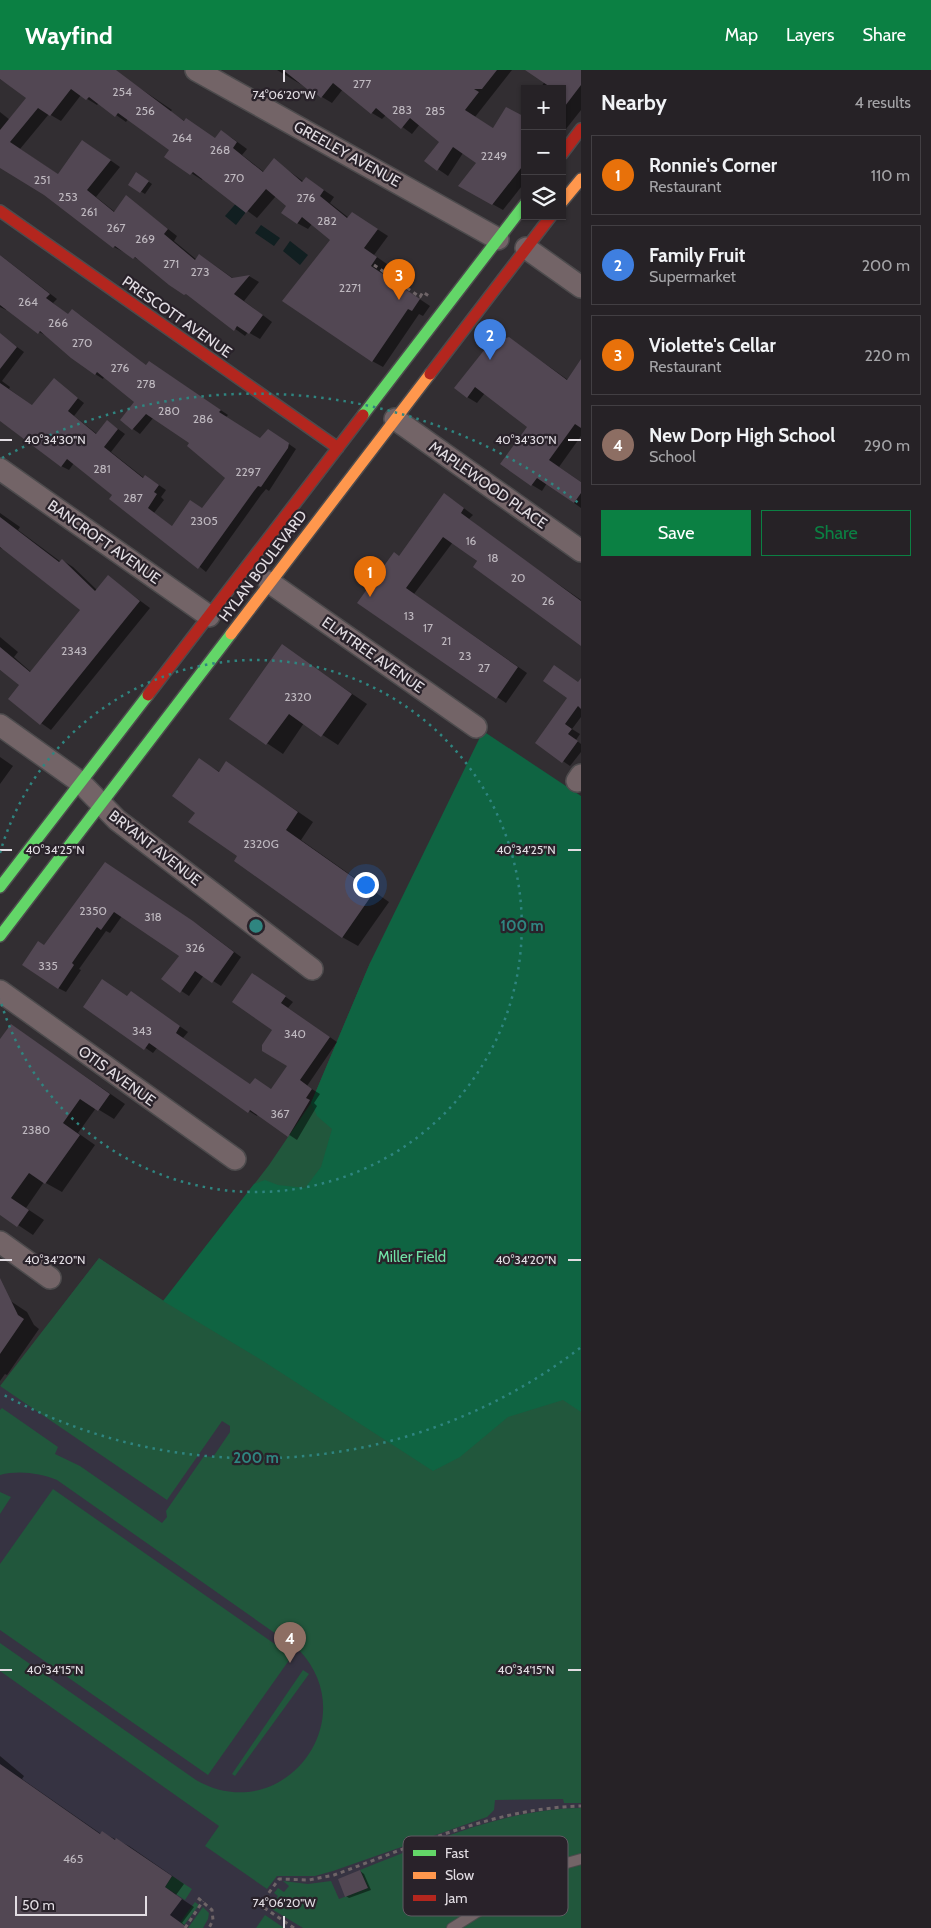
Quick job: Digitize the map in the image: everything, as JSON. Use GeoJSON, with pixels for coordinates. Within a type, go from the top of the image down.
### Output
{"type":"FeatureCollection","features":[{"type":"Feature","properties":{"kind":"main road"},"geometry":{"type":"LineString","coordinates":[[566,149],[581,129]]}},
{"type":"Feature","properties":{"kind":"main road"},"geometry":{"type":"LineString","coordinates":[[566,197],[581,179]]}},
{"type":"Feature","properties":{"kind":"main road","name":"HYLAN BOULEVARD"},"geometry":{"type":"LineString","coordinates":[[0,936],[101,804],[167,694],[209,616],[521,209]]}},
{"type":"Feature","properties":{"kind":"main road","name":"PRESCOTT AVENUE"},"geometry":{"type":"LineString","coordinates":[[0,211],[338,448]]}},
{"type":"Feature","properties":{"kind":"main road","name":"HYLAN BOULEVARD"},"geometry":{"type":"LineString","coordinates":[[0,887],[80,782],[167,694],[269,582],[547,220]]}},
{"type":"Feature","properties":{"kind":"street","name":"GREELEY AVENUE"},"geometry":{"type":"LineString","coordinates":[[196,70],[220,76],[498,239]]}},
{"type":"Feature","properties":{"kind":"street"},"geometry":{"type":"LineString","coordinates":[[526,248],[581,287]]}},
{"type":"Feature","properties":{"kind":"street","name":"MAPLEWOOD PLACE"},"geometry":{"type":"LineString","coordinates":[[395,420],[581,551]]}},
{"type":"Feature","properties":{"kind":"street","name":"BANCROFT AVENUE"},"geometry":{"type":"LineString","coordinates":[[0,469],[209,616]]}},
{"type":"Feature","properties":{"kind":"street","name":"ELMTREE AVENUE"},"geometry":{"type":"LineString","coordinates":[[269,582],[476,727]]}},
{"type":"Feature","properties":{"kind":"street","name":"BRYANT AVENUE"},"geometry":{"type":"LineString","coordinates":[[0,725],[80,782],[117,820],[312,969]]}},
{"type":"Feature","properties":{"kind":"street","name":"OTIS AVENUE"},"geometry":{"type":"LineString","coordinates":[[0,991],[235,1160]]}},
{"type":"Feature","properties":{"kind":"street"},"geometry":{"type":"LineString","coordinates":[[0,1242],[50,1278]]}},
{"type":"Feature","properties":{"kind":"lane"},"geometry":{"type":"LineString","coordinates":[[568,1863],[581,1859]]}},
{"type":"Feature","properties":{"kind":"lane"},"geometry":{"type":"LineString","coordinates":[[452,1928],[471,1916]]}},
{"type":"Feature","properties":{"kind":"path"},"geometry":{"type":"LineString","coordinates":[[374,265],[420,297],[423,292]]}},
{"type":"Feature","properties":{"kind":"path"},"geometry":{"type":"LineString","coordinates":[[441,1836],[487,1819],[549,1806],[581,1806]]}},
{"type":"Feature","properties":{"kind":"path"},"geometry":{"type":"LineString","coordinates":[[294,1928],[260,1905],[278,1878],[309,1880],[334,1875],[403,1850]]}},
{"type":"Feature","properties":{"kind":"path"},"geometry":{"type":"LineString","coordinates":[[198,1898],[212,1910],[214,1915],[209,1928]]}},
{"type":"Feature","properties":{"kind":"path"},"geometry":{"type":"LineString","coordinates":[[185,1928],[203,1901]]}},
{"type":"Feature","properties":{"kind":"shaded area"},"geometry":{"type":"Polygon","coordinates":[[[239,200],[249,208],[236,225],[225,216],[239,200]]]}},
{"type":"Feature","properties":{"kind":"shaded area"},"geometry":{"type":"Polygon","coordinates":[[[261,225],[280,238],[274,246],[255,233],[261,225]]]}},
{"type":"Feature","properties":{"kind":"shaded area"},"geometry":{"type":"Polygon","coordinates":[[[290,241],[308,255],[300,265],[283,251],[290,241]]]}},
{"type":"Feature","properties":{"kind":"shaded area"},"geometry":{"type":"Polygon","coordinates":[[[99,1258],[163,1301],[581,1500],[581,1822],[545,1836],[403,1836],[403,1891],[306,1928],[0,1928],[0,1387],[99,1258]]]}},
{"type":"Feature","properties":{"kind":"green space","name":"Miller Field"},"geometry":{"type":"Polygon","coordinates":[[[483,731],[581,796],[581,1412],[563,1400],[508,1417],[460,1457],[433,1471],[263,1361],[163,1301],[254,1184],[265,1180],[278,1185],[305,1188],[321,1167],[332,1129],[317,1116],[311,1103],[370,963],[483,731]]]}},
{"type":"Feature","properties":{"kind":"green space"},"geometry":{"type":"Polygon","coordinates":[[[581,796],[581,1803],[564,1803],[563,1799],[495,1800],[494,1810],[487,1817],[433,1836],[403,1836],[403,1846],[333,1871],[315,1876],[277,1876],[267,1889],[205,1846],[219,1826],[0,1671],[0,1643],[196,1780],[228,1791],[257,1790],[284,1779],[304,1760],[318,1735],[323,1707],[317,1678],[299,1650],[57,1480],[29,1473],[0,1475],[0,1410],[2,1408],[58,1447],[55,1454],[80,1466],[162,1523],[167,1517],[166,1511],[204,1456],[213,1457],[230,1432],[230,1426],[222,1421],[167,1500],[0,1386],[99,1258],[164,1301],[269,1165],[311,1103],[370,963],[581,796]]]}},
{"type":"Feature","properties":{"kind":"green space"},"geometry":{"type":"Polygon","coordinates":[[[53,1489],[292,1656],[208,1775],[0,1630],[0,1564],[53,1489]]]}},
{"type":"Feature","properties":{"kind":"green space"},"geometry":{"type":"Polygon","coordinates":[[[0,1492],[11,1497],[0,1514],[0,1492]]]}},
{"type":"Feature","properties":{"kind":"green space"},"geometry":{"type":"Polygon","coordinates":[[[303,1670],[309,1674],[235,1776],[232,1774],[303,1670]]]}},
{"type":"Feature","properties":{"kind":"green space"},"geometry":{"type":"Polygon","coordinates":[[[581,1808],[581,1928],[303,1928],[270,1908],[278,1896],[274,1893],[278,1888],[284,1892],[289,1886],[283,1881],[308,1884],[331,1881],[339,1899],[368,1888],[360,1870],[403,1853],[403,1916],[568,1916],[568,1836],[447,1836],[524,1814],[581,1808]]]}},
{"type":"Feature","properties":{"kind":"green space"},"geometry":{"type":"Polygon","coordinates":[[[172,1876],[192,1889],[185,1900],[165,1887],[172,1876]]]}},
{"type":"Feature","properties":{"kind":"green space"},"geometry":{"type":"Polygon","coordinates":[[[195,1902],[199,1905],[182,1928],[176,1928],[195,1902]]]}},
{"type":"Feature","properties":{"kind":"green space"},"geometry":{"type":"Polygon","coordinates":[[[203,1907],[209,1913],[203,1928],[188,1928],[203,1907]]]}},
{"type":"Feature","properties":{"kind":"green space"},"geometry":{"type":"Polygon","coordinates":[[[265,1915],[284,1928],[256,1928],[265,1915]]]}},
{"type":"Feature","properties":{"kind":"building"},"geometry":{"type":"Polygon","coordinates":[[[0,70],[116,70],[184,121],[186,118],[215,138],[221,130],[237,142],[233,148],[263,172],[274,158],[302,182],[306,177],[324,190],[320,196],[347,218],[352,212],[378,229],[364,248],[377,257],[371,266],[420,299],[412,311],[408,309],[372,362],[282,301],[330,240],[302,217],[297,224],[281,213],[286,206],[266,189],[246,213],[193,172],[190,175],[164,157],[169,150],[118,113],[115,117],[89,97],[86,100],[71,89],[50,116],[38,108],[10,142],[58,174],[82,140],[111,160],[87,190],[114,212],[126,195],[168,229],[164,234],[195,260],[199,254],[232,278],[250,275],[234,294],[263,315],[249,334],[237,326],[234,331],[186,294],[184,295],[169,285],[135,257],[133,259],[115,246],[113,248],[44,195],[0,168],[0,130],[26,98],[0,79],[0,70]]]}},
{"type":"Feature","properties":{"kind":"building"},"geometry":{"type":"Polygon","coordinates":[[[283,70],[497,70],[482,89],[474,89],[479,92],[465,110],[493,128],[506,107],[521,115],[521,168],[492,205],[458,186],[476,163],[453,147],[437,171],[424,161],[439,142],[410,118],[401,129],[376,108],[371,114],[333,83],[321,98],[313,91],[312,93],[283,70]]]}},
{"type":"Feature","properties":{"kind":"building"},"geometry":{"type":"Polygon","coordinates":[[[525,70],[581,70],[581,85],[566,105],[566,85],[547,85],[525,70]]]}},
{"type":"Feature","properties":{"kind":"building"},"geometry":{"type":"Polygon","coordinates":[[[136,172],[149,181],[140,193],[128,185],[136,172]]]}},
{"type":"Feature","properties":{"kind":"building"},"geometry":{"type":"Polygon","coordinates":[[[0,255],[50,294],[46,298],[68,314],[72,309],[146,365],[149,361],[221,410],[219,412],[260,438],[268,429],[289,443],[288,448],[261,487],[258,486],[254,491],[198,569],[109,499],[112,495],[67,459],[61,467],[0,421],[0,383],[32,405],[54,378],[78,398],[68,411],[96,434],[107,420],[118,429],[104,447],[143,478],[145,475],[159,485],[154,492],[157,494],[148,508],[172,526],[190,500],[202,508],[225,478],[187,446],[189,443],[146,414],[132,430],[120,420],[134,402],[97,372],[95,375],[71,358],[40,331],[38,334],[0,305],[0,255]]]}},
{"type":"Feature","properties":{"kind":"building"},"geometry":{"type":"Polygon","coordinates":[[[0,333],[17,347],[0,369],[0,333]]]}},
{"type":"Feature","properties":{"kind":"building"},"geometry":{"type":"Polygon","coordinates":[[[509,337],[567,380],[581,359],[581,428],[575,424],[549,460],[581,482],[581,493],[574,503],[537,478],[531,486],[500,464],[527,427],[475,387],[467,398],[454,388],[489,344],[509,337]]]}},
{"type":"Feature","properties":{"kind":"building"},"geometry":{"type":"Polygon","coordinates":[[[444,493],[464,508],[461,513],[581,601],[581,646],[473,567],[477,561],[443,537],[406,588],[518,667],[496,699],[357,603],[394,552],[399,556],[444,493]]]}},
{"type":"Feature","properties":{"kind":"building"},"geometry":{"type":"Polygon","coordinates":[[[0,517],[59,562],[62,559],[95,591],[108,575],[140,601],[40,725],[8,699],[19,685],[0,670],[0,647],[30,672],[80,610],[0,547],[0,517]]]}},
{"type":"Feature","properties":{"kind":"building"},"geometry":{"type":"Polygon","coordinates":[[[282,644],[352,694],[321,737],[289,714],[266,745],[229,719],[282,644]]]}},
{"type":"Feature","properties":{"kind":"building"},"geometry":{"type":"Polygon","coordinates":[[[554,665],[578,682],[581,678],[581,709],[578,706],[565,724],[572,729],[568,734],[578,741],[562,763],[535,743],[567,698],[543,681],[554,665]]]}},
{"type":"Feature","properties":{"kind":"building"},"geometry":{"type":"Polygon","coordinates":[[[199,758],[219,772],[226,761],[298,812],[286,830],[374,892],[342,938],[234,861],[237,856],[188,822],[195,813],[172,796],[199,758]]]}},
{"type":"Feature","properties":{"kind":"building"},"geometry":{"type":"Polygon","coordinates":[[[105,862],[193,921],[234,952],[212,983],[195,971],[180,993],[161,979],[179,956],[114,912],[101,930],[97,927],[72,963],[74,965],[58,989],[22,965],[38,941],[44,945],[105,862]]]}},
{"type":"Feature","properties":{"kind":"building"},"geometry":{"type":"Polygon","coordinates":[[[252,973],[286,996],[281,1003],[330,1037],[300,1080],[312,1089],[306,1098],[310,1100],[288,1137],[250,1110],[248,1113],[149,1043],[144,1050],[83,1007],[102,979],[127,996],[131,991],[180,1026],[176,1033],[250,1084],[255,1078],[271,1089],[287,1066],[262,1051],[262,1045],[272,1030],[232,1002],[252,973]]]}},
{"type":"Feature","properties":{"kind":"building"},"geometry":{"type":"Polygon","coordinates":[[[11,1024],[110,1094],[98,1111],[80,1099],[63,1123],[80,1135],[45,1184],[29,1173],[11,1198],[29,1210],[17,1227],[0,1215],[0,1039],[11,1024]]]}},
{"type":"Feature","properties":{"kind":"building"},"geometry":{"type":"Polygon","coordinates":[[[0,1278],[18,1315],[24,1319],[0,1354],[0,1278]]]}},
{"type":"Feature","properties":{"kind":"building"},"geometry":{"type":"Polygon","coordinates":[[[0,1764],[100,1834],[102,1831],[115,1840],[116,1838],[172,1876],[165,1887],[182,1899],[170,1915],[188,1928],[0,1928],[0,1764]]]}},
{"type":"Feature","properties":{"kind":"building"},"geometry":{"type":"Polygon","coordinates":[[[360,1870],[368,1888],[345,1897],[338,1879],[360,1870]]]}},
{"type":"Feature","properties":{"kind":"traffic: fast"},"geometry":{"type":"LineString","coordinates":[[363,415],[521,209]]}},
{"type":"Feature","properties":{"kind":"traffic: fast"},"geometry":{"type":"LineString","coordinates":[[0,936],[231,634]]}},
{"type":"Feature","properties":{"kind":"traffic: fast"},"geometry":{"type":"LineString","coordinates":[[0,887],[148,695]]}},
{"type":"Feature","properties":{"kind":"traffic: slow"},"geometry":{"type":"LineString","coordinates":[[566,197],[581,179]]}},
{"type":"Feature","properties":{"kind":"traffic: slow"},"geometry":{"type":"LineString","coordinates":[[231,634],[430,374]]}},
{"type":"Feature","properties":{"kind":"traffic: jam"},"geometry":{"type":"LineString","coordinates":[[566,149],[581,129]]}},
{"type":"Feature","properties":{"kind":"traffic: jam"},"geometry":{"type":"LineString","coordinates":[[0,211],[338,448]]}},
{"type":"Feature","properties":{"kind":"traffic: jam"},"geometry":{"type":"LineString","coordinates":[[430,374],[548,220]]}},
{"type":"Feature","properties":{"kind":"traffic: jam"},"geometry":{"type":"LineString","coordinates":[[148,695],[363,415]]}},
{"type":"Feature","properties":{"kind":"place","name":"Violette's Cellar"},"geometry":{"type":"Point","coordinates":[399,300]}},
{"type":"Feature","properties":{"kind":"place","name":"Family Fruit"},"geometry":{"type":"Point","coordinates":[490,360]}},
{"type":"Feature","properties":{"kind":"place","name":"Ronnie's Corner"},"geometry":{"type":"Point","coordinates":[370,597]}},
{"type":"Feature","properties":{"kind":"place","name":"New Dorp High School"},"geometry":{"type":"Point","coordinates":[290,1663]}}]}
